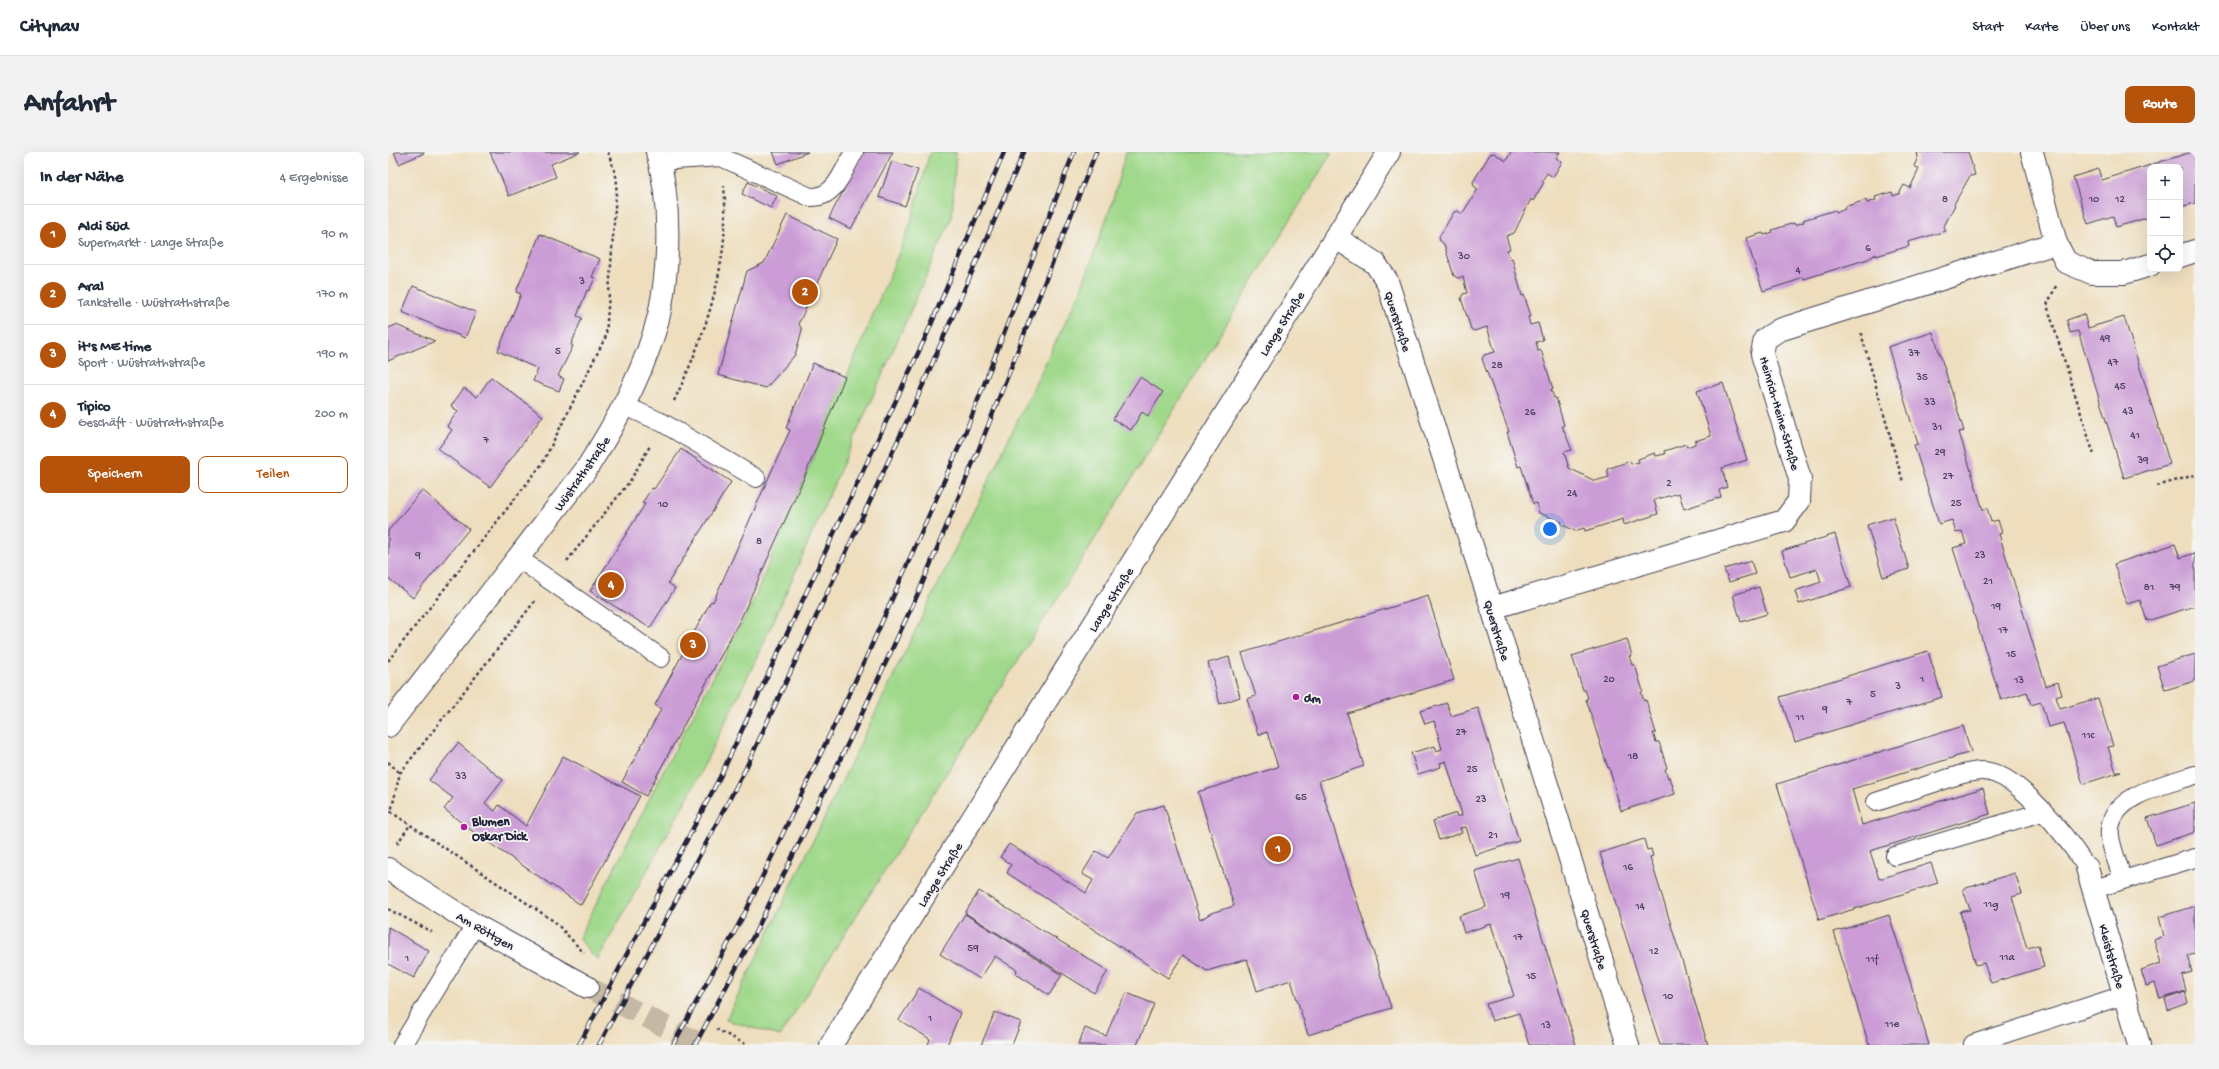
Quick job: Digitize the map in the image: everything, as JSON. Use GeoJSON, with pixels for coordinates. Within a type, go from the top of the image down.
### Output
{"type":"FeatureCollection","features":[{"type":"Feature","properties":{"kind":"street","name":"Lange Straße"},"geometry":{"type":"LineString","coordinates":[[832,1045],[1389,152]]}},
{"type":"Feature","properties":{"kind":"street"},"geometry":{"type":"LineString","coordinates":[[2032,152],[2056,243],[2066,262],[2092,273],[2124,273],[2147,266]]}},
{"type":"Feature","properties":{"kind":"street","name":"Wüstrathstraße"},"geometry":{"type":"LineString","coordinates":[[388,726],[585,471],[606,439],[638,374],[660,308],[667,248],[666,208],[658,156]]}},
{"type":"Feature","properties":{"kind":"street","name":"Querstraße"},"geometry":{"type":"LineString","coordinates":[[1335,237],[1375,263],[1386,282],[1492,608],[1628,1045]]}},
{"type":"Feature","properties":{"kind":"street","name":"Heinrich-Heine-Straße"},"geometry":{"type":"LineString","coordinates":[[1492,608],[1784,520],[1799,501],[1800,479],[1762,354],[1765,339],[1779,330],[2056,243]]}},
{"type":"Feature","properties":{"kind":"street"},"geometry":{"type":"LineString","coordinates":[[2183,255],[2195,251]]}},
{"type":"Feature","properties":{"kind":"street","name":"Am Röttgen"},"geometry":{"type":"LineString","coordinates":[[390,859],[475,925],[587,987]]}},
{"type":"Feature","properties":{"kind":"street","name":"Kleiststraße"},"geometry":{"type":"LineString","coordinates":[[2087,868],[2139,1045]]}},
{"type":"Feature","properties":{"kind":"lane"},"geometry":{"type":"LineString","coordinates":[[658,156],[721,157],[810,197],[819,198],[833,188],[854,152]]}},
{"type":"Feature","properties":{"kind":"lane"},"geometry":{"type":"LineString","coordinates":[[623,405],[663,423],[756,478]]}},
{"type":"Feature","properties":{"kind":"lane"},"geometry":{"type":"LineString","coordinates":[[518,558],[661,658]]}},
{"type":"Feature","properties":{"kind":"lane"},"geometry":{"type":"LineString","coordinates":[[1876,802],[1957,776],[1981,771],[1998,774],[2014,782],[2042,812],[2087,868]]}},
{"type":"Feature","properties":{"kind":"lane"},"geometry":{"type":"LineString","coordinates":[[2123,879],[2109,830],[2116,814],[2125,804],[2139,793],[2195,775]]}},
{"type":"Feature","properties":{"kind":"lane"},"geometry":{"type":"LineString","coordinates":[[1895,856],[2042,812]]}},
{"type":"Feature","properties":{"kind":"lane"},"geometry":{"type":"LineString","coordinates":[[2094,889],[2195,858]]}},
{"type":"Feature","properties":{"kind":"lane"},"geometry":{"type":"LineString","coordinates":[[388,1038],[401,1045],[475,925]]}},
{"type":"Feature","properties":{"kind":"lane"},"geometry":{"type":"LineString","coordinates":[[1973,1044],[2124,995]]}},
{"type":"Feature","properties":{"kind":"path"},"geometry":{"type":"LineString","coordinates":[[388,661],[542,464],[606,336],[617,179],[608,152]]}},
{"type":"Feature","properties":{"kind":"path"},"geometry":{"type":"LineString","coordinates":[[2066,262],[2047,305],[2094,455]]}},
{"type":"Feature","properties":{"kind":"path"},"geometry":{"type":"LineString","coordinates":[[1854,306],[1903,482]]}},
{"type":"Feature","properties":{"kind":"path"},"geometry":{"type":"LineString","coordinates":[[2158,486],[2195,475]]}},
{"type":"Feature","properties":{"kind":"path"},"geometry":{"type":"LineString","coordinates":[[388,762],[400,773],[391,812],[555,922],[590,958]]}},
{"type":"Feature","properties":{"kind":"path"},"geometry":{"type":"LineString","coordinates":[[390,859],[410,825]]}},
{"type":"Feature","properties":{"kind":"path"},"geometry":{"type":"LineString","coordinates":[[716,1029],[746,1045]]}},
{"type":"Feature","properties":{"kind":"green space"},"geometry":{"type":"Polygon","coordinates":[[[930,152],[956,152],[952,217],[758,656],[689,795],[598,959],[591,954],[579,938],[664,770],[751,606],[910,226],[930,152]]]}},
{"type":"Feature","properties":{"kind":"green space"},"geometry":{"type":"Polygon","coordinates":[[[1126,152],[1332,152],[1088,550],[780,1036],[726,1020],[1080,292],[1111,206],[1126,152]]]}},
{"type":"Feature","properties":{"kind":"building"},"geometry":{"type":"Polygon","coordinates":[[[394,152],[424,152],[424,153],[399,164],[394,152]]]}},
{"type":"Feature","properties":{"kind":"building"},"geometry":{"type":"Polygon","coordinates":[[[490,152],[580,152],[551,164],[556,177],[509,196],[490,152]]]}},
{"type":"Feature","properties":{"kind":"building"},"geometry":{"type":"Polygon","coordinates":[[[773,152],[808,152],[778,164],[773,152]]]}},
{"type":"Feature","properties":{"kind":"building"},"geometry":{"type":"Polygon","coordinates":[[[864,152],[893,152],[851,229],[829,218],[864,152]]]}},
{"type":"Feature","properties":{"kind":"building"},"geometry":{"type":"Polygon","coordinates":[[[1511,152],[1560,152],[1556,158],[1562,162],[1553,177],[1547,173],[1542,181],[1544,182],[1533,201],[1531,199],[1514,233],[1506,236],[1510,249],[1507,250],[1510,259],[1512,258],[1522,296],[1524,295],[1531,316],[1528,317],[1530,325],[1538,323],[1543,340],[1536,342],[1538,351],[1541,350],[1553,389],[1551,389],[1554,398],[1556,398],[1564,425],[1562,426],[1572,450],[1564,452],[1569,468],[1595,481],[1609,477],[1607,469],[1630,461],[1631,464],[1639,462],[1638,459],[1655,453],[1656,456],[1665,454],[1664,451],[1686,444],[1687,447],[1695,444],[1695,441],[1711,436],[1697,391],[1723,383],[1747,460],[1722,468],[1727,487],[1719,490],[1721,497],[1684,509],[1679,493],[1654,500],[1658,514],[1624,525],[1623,519],[1585,531],[1584,528],[1575,531],[1561,524],[1562,522],[1539,513],[1536,503],[1533,504],[1521,466],[1518,467],[1507,432],[1509,432],[1482,359],[1484,355],[1495,352],[1487,327],[1474,331],[1471,329],[1461,298],[1463,294],[1467,293],[1463,277],[1458,278],[1454,276],[1444,244],[1440,241],[1439,237],[1454,212],[1458,211],[1462,214],[1478,189],[1474,186],[1473,182],[1490,154],[1494,153],[1506,161],[1511,152]]]}},
{"type":"Feature","properties":{"kind":"building"},"geometry":{"type":"Polygon","coordinates":[[[1917,152],[1968,152],[1975,175],[1970,176],[1954,204],[1955,205],[1944,226],[1946,231],[1908,242],[1909,246],[1876,256],[1876,254],[1868,259],[1804,279],[1803,277],[1763,291],[1746,238],[1763,233],[1764,235],[1773,232],[1772,230],[1794,223],[1795,225],[1804,222],[1803,220],[1835,210],[1836,213],[1845,209],[1844,207],[1866,200],[1867,203],[1876,200],[1875,197],[1892,192],[1893,196],[1899,194],[1904,185],[1910,188],[1919,169],[1914,166],[1918,157],[1917,152]]]}},
{"type":"Feature","properties":{"kind":"building"},"geometry":{"type":"Polygon","coordinates":[[[2195,152],[2195,203],[2183,206],[2183,164],[2153,164],[2195,152]]]}},
{"type":"Feature","properties":{"kind":"building"},"geometry":{"type":"Polygon","coordinates":[[[892,161],[918,170],[905,206],[879,197],[892,161]]]}},
{"type":"Feature","properties":{"kind":"building"},"geometry":{"type":"Polygon","coordinates":[[[2147,166],[2147,218],[2116,227],[2113,216],[2088,224],[2073,177],[2098,169],[2102,180],[2147,166]]]}},
{"type":"Feature","properties":{"kind":"building"},"geometry":{"type":"Polygon","coordinates":[[[748,182],[777,196],[771,208],[742,194],[748,182]]]}},
{"type":"Feature","properties":{"kind":"building"},"geometry":{"type":"Polygon","coordinates":[[[787,215],[837,239],[800,321],[798,322],[802,330],[795,355],[766,388],[718,375],[747,271],[764,263],[787,215]]]}},
{"type":"Feature","properties":{"kind":"building"},"geometry":{"type":"Polygon","coordinates":[[[540,234],[600,259],[592,277],[595,278],[589,291],[587,290],[577,316],[582,318],[571,345],[573,346],[558,376],[564,379],[559,391],[533,381],[538,369],[498,351],[521,294],[516,292],[540,234]]]}},
{"type":"Feature","properties":{"kind":"building"},"geometry":{"type":"Polygon","coordinates":[[[413,286],[476,312],[465,338],[402,312],[413,286]]]}},
{"type":"Feature","properties":{"kind":"building"},"geometry":{"type":"Polygon","coordinates":[[[2084,314],[2088,328],[2124,317],[2170,464],[2124,478],[2078,331],[2070,333],[2067,320],[2084,314]]]}},
{"type":"Feature","properties":{"kind":"building"},"geometry":{"type":"Polygon","coordinates":[[[396,325],[435,341],[388,361],[388,328],[396,325]]]}},
{"type":"Feature","properties":{"kind":"building"},"geometry":{"type":"Polygon","coordinates":[[[1933,332],[1964,431],[1959,432],[1983,510],[1987,508],[1991,522],[1998,520],[2002,533],[1999,534],[2046,686],[2058,682],[2062,695],[2056,697],[2060,709],[2098,698],[2113,746],[2108,747],[2116,772],[2121,772],[2083,784],[2064,723],[2048,727],[2041,702],[2031,705],[2027,692],[2001,700],[1953,548],[1966,544],[1962,531],[1956,533],[1952,520],[1939,524],[1914,445],[1918,444],[1888,347],[1933,332]]]}},
{"type":"Feature","properties":{"kind":"building"},"geometry":{"type":"Polygon","coordinates":[[[813,363],[845,377],[804,478],[742,616],[646,796],[622,782],[661,709],[655,705],[711,601],[713,602],[790,430],[786,428],[813,363]]]}},
{"type":"Feature","properties":{"kind":"building"},"geometry":{"type":"Polygon","coordinates":[[[491,377],[543,416],[490,487],[438,449],[452,430],[447,426],[458,411],[451,406],[464,388],[477,397],[491,377]]]}},
{"type":"Feature","properties":{"kind":"building"},"geometry":{"type":"Polygon","coordinates":[[[1140,377],[1163,392],[1148,416],[1142,412],[1131,430],[1113,419],[1140,377]]]}},
{"type":"Feature","properties":{"kind":"building"},"geometry":{"type":"Polygon","coordinates":[[[681,449],[731,482],[668,583],[675,588],[650,628],[590,591],[645,504],[642,503],[652,488],[654,489],[681,449]]]}},
{"type":"Feature","properties":{"kind":"building"},"geometry":{"type":"Polygon","coordinates":[[[422,490],[469,529],[413,598],[388,578],[388,531],[422,490]]]}},
{"type":"Feature","properties":{"kind":"building"},"geometry":{"type":"Polygon","coordinates":[[[1893,517],[1909,569],[1883,577],[1867,525],[1893,517]]]}},
{"type":"Feature","properties":{"kind":"building"},"geometry":{"type":"Polygon","coordinates":[[[1835,534],[1851,587],[1799,604],[1795,591],[1821,582],[1817,569],[1790,577],[1782,551],[1835,534]]]}},
{"type":"Feature","properties":{"kind":"building"},"geometry":{"type":"Polygon","coordinates":[[[2175,544],[2180,558],[2195,553],[2195,606],[2147,621],[2140,600],[2127,604],[2114,564],[2175,544]]]}},
{"type":"Feature","properties":{"kind":"building"},"geometry":{"type":"Polygon","coordinates":[[[1751,561],[1755,574],[1729,582],[1724,569],[1751,561]]]}},
{"type":"Feature","properties":{"kind":"building"},"geometry":{"type":"Polygon","coordinates":[[[1759,587],[1767,614],[1741,622],[1733,595],[1759,587]]]}},
{"type":"Feature","properties":{"kind":"building"},"geometry":{"type":"Polygon","coordinates":[[[1428,596],[1454,680],[1347,713],[1364,766],[1319,781],[1391,1008],[1308,1035],[1291,980],[1257,991],[1247,959],[1207,971],[1183,955],[1168,978],[1007,873],[1011,865],[1000,857],[1009,844],[1086,893],[1093,880],[1082,874],[1096,851],[1108,858],[1137,813],[1164,805],[1200,920],[1211,913],[1234,906],[1198,792],[1278,767],[1267,732],[1258,735],[1247,699],[1256,696],[1242,653],[1428,596]]]}},
{"type":"Feature","properties":{"kind":"building"},"geometry":{"type":"Polygon","coordinates":[[[1627,639],[1632,656],[1629,656],[1632,665],[1635,665],[1643,691],[1641,692],[1644,701],[1646,700],[1656,733],[1653,733],[1656,742],[1659,742],[1667,768],[1665,769],[1668,778],[1670,777],[1675,794],[1621,811],[1609,767],[1608,768],[1586,699],[1588,698],[1585,690],[1583,690],[1572,656],[1627,639]]]}},
{"type":"Feature","properties":{"kind":"building"},"geometry":{"type":"Polygon","coordinates":[[[1928,651],[1942,697],[1795,742],[1780,697],[1928,651]]]}},
{"type":"Feature","properties":{"kind":"building"},"geometry":{"type":"Polygon","coordinates":[[[2195,654],[2195,681],[2165,690],[2157,666],[2195,654]]]}},
{"type":"Feature","properties":{"kind":"building"},"geometry":{"type":"Polygon","coordinates":[[[1229,657],[1240,697],[1220,704],[1208,663],[1229,657]]]}},
{"type":"Feature","properties":{"kind":"building"},"geometry":{"type":"Polygon","coordinates":[[[1447,703],[1451,716],[1478,708],[1519,841],[1475,855],[1466,827],[1460,828],[1462,833],[1439,840],[1433,821],[1456,813],[1457,817],[1462,815],[1446,761],[1440,763],[1441,767],[1418,774],[1411,753],[1435,746],[1437,751],[1442,749],[1434,721],[1425,724],[1420,711],[1447,703]]]}},
{"type":"Feature","properties":{"kind":"building"},"geometry":{"type":"Polygon","coordinates":[[[1963,726],[1971,752],[1852,789],[1862,825],[1983,788],[1990,814],[1870,851],[1879,879],[1931,863],[1938,883],[1819,920],[1777,784],[1963,726]]]}},
{"type":"Feature","properties":{"kind":"building"},"geometry":{"type":"Polygon","coordinates":[[[458,743],[503,780],[485,803],[495,811],[499,805],[526,826],[563,756],[640,796],[581,905],[476,834],[444,809],[453,798],[429,780],[458,743]]]}},
{"type":"Feature","properties":{"kind":"building"},"geometry":{"type":"Polygon","coordinates":[[[2195,803],[2195,832],[2156,845],[2147,818],[2195,803]]]}},
{"type":"Feature","properties":{"kind":"building"},"geometry":{"type":"Polygon","coordinates":[[[1644,839],[1647,850],[1651,849],[1653,856],[1650,857],[1708,1045],[1660,1045],[1625,934],[1600,853],[1644,839]]]}},
{"type":"Feature","properties":{"kind":"building"},"geometry":{"type":"Polygon","coordinates":[[[1518,858],[1576,1045],[1529,1045],[1519,1013],[1492,1021],[1486,1004],[1514,996],[1491,924],[1464,933],[1459,916],[1486,907],[1475,871],[1518,858]]]}},
{"type":"Feature","properties":{"kind":"building"},"geometry":{"type":"Polygon","coordinates":[[[2015,873],[2022,894],[2012,897],[2027,948],[2038,945],[2044,967],[1991,983],[1984,963],[1976,965],[1960,912],[1970,910],[1963,889],[2015,873]]]}},
{"type":"Feature","properties":{"kind":"building"},"geometry":{"type":"Polygon","coordinates":[[[979,891],[1108,971],[1094,993],[965,913],[979,891]]]}},
{"type":"Feature","properties":{"kind":"building"},"geometry":{"type":"Polygon","coordinates":[[[2195,906],[2195,953],[2187,955],[2192,972],[2182,975],[2186,991],[2160,999],[2155,983],[2146,986],[2141,970],[2161,963],[2154,940],[2164,936],[2159,917],[2195,906]]]}},
{"type":"Feature","properties":{"kind":"building"},"geometry":{"type":"Polygon","coordinates":[[[965,914],[1062,975],[1049,995],[1016,974],[1017,970],[995,956],[980,979],[940,954],[965,914]]]}},
{"type":"Feature","properties":{"kind":"building"},"geometry":{"type":"Polygon","coordinates":[[[1889,915],[1929,1045],[1869,1045],[1834,932],[1889,915]]]}},
{"type":"Feature","properties":{"kind":"building"},"geometry":{"type":"Polygon","coordinates":[[[388,927],[429,951],[414,978],[388,964],[388,927]]]}},
{"type":"Feature","properties":{"kind":"building"},"geometry":{"type":"Polygon","coordinates":[[[919,988],[960,1013],[947,1045],[928,1045],[930,1039],[899,1020],[919,988]]]}},
{"type":"Feature","properties":{"kind":"building"},"geometry":{"type":"Polygon","coordinates":[[[2185,992],[2188,1003],[2168,1010],[2165,999],[2185,992]]]}},
{"type":"Feature","properties":{"kind":"building"},"geometry":{"type":"Polygon","coordinates":[[[1127,993],[1154,1004],[1137,1045],[1078,1045],[1085,1028],[1106,1036],[1117,1009],[1127,993]]]}},
{"type":"Feature","properties":{"kind":"building"},"geometry":{"type":"Polygon","coordinates":[[[995,1012],[1021,1022],[1012,1045],[981,1045],[995,1012]]]}},
{"type":"Feature","properties":{"kind":"tunnel"},"geometry":{"type":"LineString","coordinates":[[587,987],[702,1045]]}},
{"type":"Feature","properties":{"kind":"railway"},"geometry":{"type":"LineString","coordinates":[[579,1045],[720,777],[927,334],[1004,152]]}},
{"type":"Feature","properties":{"kind":"railway"},"geometry":{"type":"LineString","coordinates":[[599,1045],[745,770],[912,410],[1024,152]]}},
{"type":"Feature","properties":{"kind":"railway"},"geometry":{"type":"LineString","coordinates":[[673,1045],[747,909],[866,658],[966,431],[1074,152]]}},
{"type":"Feature","properties":{"kind":"railway"},"geometry":{"type":"LineString","coordinates":[[695,1045],[755,933],[853,733],[920,589],[980,446],[1096,152]]}},
{"type":"Feature","properties":{"kind":"place","name":"Aral"},"geometry":{"type":"Point","coordinates":[805,292]}},
{"type":"Feature","properties":{"kind":"place","name":"Tipico"},"geometry":{"type":"Point","coordinates":[611,585]}},
{"type":"Feature","properties":{"kind":"place","name":"it's ME time"},"geometry":{"type":"Point","coordinates":[693,645]}},
{"type":"Feature","properties":{"kind":"place","name":"dm"},"geometry":{"type":"Point","coordinates":[1296,697]}},
{"type":"Feature","properties":{"kind":"place","name":"Blumen Oskar Dick"},"geometry":{"type":"Point","coordinates":[464,827]}},
{"type":"Feature","properties":{"kind":"place","name":"Aldi Süd"},"geometry":{"type":"Point","coordinates":[1278,849]}}]}
